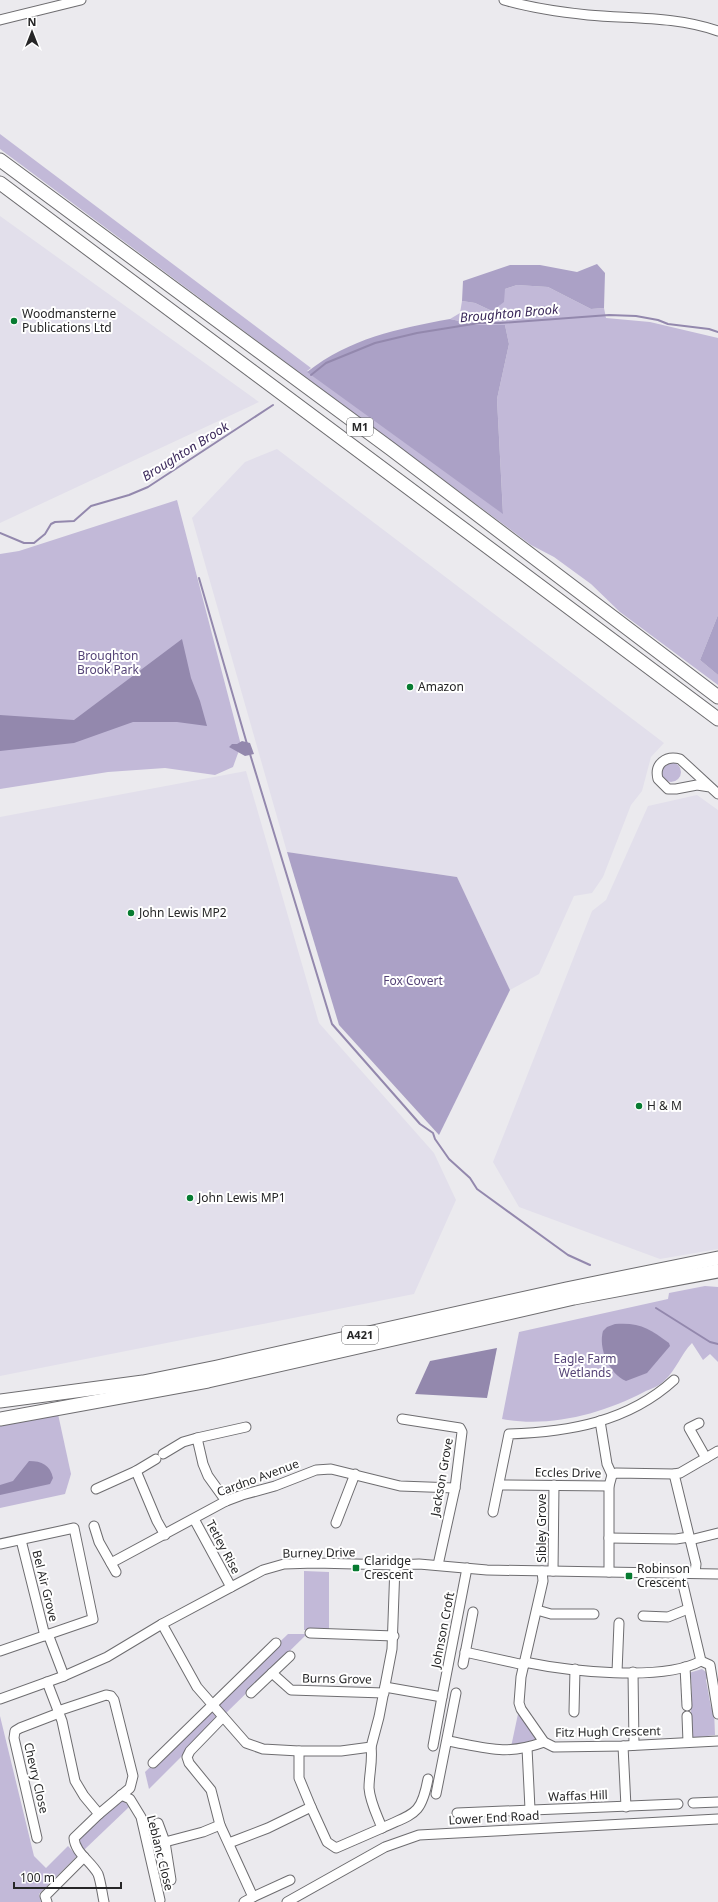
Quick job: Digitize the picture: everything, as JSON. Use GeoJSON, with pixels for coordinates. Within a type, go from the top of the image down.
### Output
{"type":"FeatureCollection","features":[{"type":"Feature","properties":{"kind":"highway","name":"M1"},"geometry":{"type":"LineString","coordinates":[[0,160],[391,449],[718,697]]}},
{"type":"Feature","properties":{"kind":"highway","name":"M1"},"geometry":{"type":"LineString","coordinates":[[0,182],[718,719]]}},
{"type":"Feature","properties":{"kind":"highway","name":"A421"},"geometry":{"type":"LineString","coordinates":[[0,1401],[143,1382],[217,1367],[566,1289],[718,1258]]}},
{"type":"Feature","properties":{"kind":"highway","name":"A421"},"geometry":{"type":"LineString","coordinates":[[0,1419],[208,1381],[574,1298],[718,1271]]}},
{"type":"Feature","properties":{"kind":"street"},"geometry":{"type":"LineString","coordinates":[[0,20],[81,0]]}},
{"type":"Feature","properties":{"kind":"street"},"geometry":{"type":"LineString","coordinates":[[504,0],[527,6],[588,15],[668,19],[718,30]]}},
{"type":"Feature","properties":{"kind":"street"},"geometry":{"type":"LineString","coordinates":[[710,787],[697,785],[673,789],[664,787],[658,779],[657,769],[662,762],[671,758],[680,760],[718,794]]}},
{"type":"Feature","properties":{"kind":"street"},"geometry":{"type":"LineString","coordinates":[[681,787],[688,779],[687,767]]}},
{"type":"Feature","properties":{"kind":"street"},"geometry":{"type":"LineString","coordinates":[[493,1512],[509,1434],[570,1430],[600,1421],[642,1405],[663,1391],[674,1380]]}},
{"type":"Feature","properties":{"kind":"street","name":"Jackson Grove"},"geometry":{"type":"LineString","coordinates":[[402,1419],[460,1428],[462,1432],[455,1488],[438,1565]]}},
{"type":"Feature","properties":{"kind":"street"},"geometry":{"type":"LineString","coordinates":[[600,1421],[607,1464],[612,1475],[609,1486],[609,1572]]}},
{"type":"Feature","properties":{"kind":"street"},"geometry":{"type":"LineString","coordinates":[[698,1422],[689,1428],[706,1458]]}},
{"type":"Feature","properties":{"kind":"street"},"geometry":{"type":"LineString","coordinates":[[96,1489],[136,1471],[183,1442],[246,1427]]}},
{"type":"Feature","properties":{"kind":"street"},"geometry":{"type":"LineString","coordinates":[[197,1438],[202,1464],[208,1476],[226,1501]]}},
{"type":"Feature","properties":{"kind":"street"},"geometry":{"type":"LineString","coordinates":[[612,1475],[616,1473],[674,1474],[717,1453]]}},
{"type":"Feature","properties":{"kind":"street","name":"Cardno Avenue"},"geometry":{"type":"LineString","coordinates":[[111,1563],[226,1501],[275,1486],[316,1470],[331,1469],[400,1486],[455,1488]]}},
{"type":"Feature","properties":{"kind":"street"},"geometry":{"type":"LineString","coordinates":[[136,1471],[157,1521],[165,1534]]}},
{"type":"Feature","properties":{"kind":"street"},"geometry":{"type":"LineString","coordinates":[[336,1523],[355,1474]]}},
{"type":"Feature","properties":{"kind":"street"},"geometry":{"type":"LineString","coordinates":[[674,1474],[696,1564],[695,1573]]}},
{"type":"Feature","properties":{"kind":"street","name":"Eccles Drive"},"geometry":{"type":"LineString","coordinates":[[499,1485],[609,1486]]}},
{"type":"Feature","properties":{"kind":"street","name":"Sibley Grove"},"geometry":{"type":"LineString","coordinates":[[554,1485],[554,1571]]}},
{"type":"Feature","properties":{"kind":"street","name":"Tetley Rise"},"geometry":{"type":"LineString","coordinates":[[194,1519],[231,1587]]}},
{"type":"Feature","properties":{"kind":"street"},"geometry":{"type":"LineString","coordinates":[[94,1526],[99,1542],[116,1572]]}},
{"type":"Feature","properties":{"kind":"street"},"geometry":{"type":"LineString","coordinates":[[21,1540],[74,1528],[93,1619],[46,1635]]}},
{"type":"Feature","properties":{"kind":"street"},"geometry":{"type":"LineString","coordinates":[[609,1538],[676,1539],[718,1533]]}},
{"type":"Feature","properties":{"kind":"street","name":"Bel Air Grove"},"geometry":{"type":"LineString","coordinates":[[0,1544],[21,1540],[46,1635],[64,1676]]}},
{"type":"Feature","properties":{"kind":"street","name":"Burney Drive"},"geometry":{"type":"LineString","coordinates":[[0,1699],[64,1676],[107,1657],[162,1624],[263,1570],[284,1564],[419,1564],[467,1568],[542,1571],[680,1572],[718,1574]]}},
{"type":"Feature","properties":{"kind":"street"},"geometry":{"type":"LineString","coordinates":[[382,1828],[374,1807],[370,1790],[371,1747],[385,1690],[394,1636],[395,1565]]}},
{"type":"Feature","properties":{"kind":"street","name":"Johnson Croft"},"geometry":{"type":"LineString","coordinates":[[433,1746],[467,1568]]}},
{"type":"Feature","properties":{"kind":"street","name":"Fitz Hugh Crescent"},"geometry":{"type":"LineString","coordinates":[[542,1571],[542,1581],[537,1610],[524,1664],[520,1694],[521,1709],[544,1742],[554,1747],[623,1746],[718,1741]]}},
{"type":"Feature","properties":{"kind":"street"},"geometry":{"type":"LineString","coordinates":[[680,1572],[701,1660],[710,1665],[718,1714]]}},
{"type":"Feature","properties":{"kind":"street"},"geometry":{"type":"LineString","coordinates":[[643,1616],[668,1616],[688,1609]]}},
{"type":"Feature","properties":{"kind":"street"},"geometry":{"type":"LineString","coordinates":[[537,1610],[551,1614],[594,1614]]}},
{"type":"Feature","properties":{"kind":"street"},"geometry":{"type":"LineString","coordinates":[[463,1664],[473,1612]]}},
{"type":"Feature","properties":{"kind":"street"},"geometry":{"type":"LineString","coordinates":[[617,1672],[619,1623]]}},
{"type":"Feature","properties":{"kind":"street"},"geometry":{"type":"LineString","coordinates":[[162,1624],[197,1687],[246,1743],[263,1749],[298,1751],[341,1751],[371,1747]]}},
{"type":"Feature","properties":{"kind":"street"},"geometry":{"type":"LineString","coordinates":[[310,1633],[394,1636]]}},
{"type":"Feature","properties":{"kind":"street","name":"Bel Air Grove"},"geometry":{"type":"LineString","coordinates":[[0,1651],[46,1635]]}},
{"type":"Feature","properties":{"kind":"street"},"geometry":{"type":"LineString","coordinates":[[153,1764],[276,1643]]}},
{"type":"Feature","properties":{"kind":"street"},"geometry":{"type":"LineString","coordinates":[[465,1652],[555,1669],[617,1672],[665,1671],[692,1666],[701,1660]]}},
{"type":"Feature","properties":{"kind":"street"},"geometry":{"type":"LineString","coordinates":[[251,1693],[290,1656]]}},
{"type":"Feature","properties":{"kind":"street"},"geometry":{"type":"LineString","coordinates":[[685,1667],[687,1706]]}},
{"type":"Feature","properties":{"kind":"street"},"geometry":{"type":"LineString","coordinates":[[574,1712],[575,1669]]}},
{"type":"Feature","properties":{"kind":"street"},"geometry":{"type":"LineString","coordinates":[[634,1672],[634,1745]]}},
{"type":"Feature","properties":{"kind":"street","name":"Burns Grove"},"geometry":{"type":"LineString","coordinates":[[272,1673],[292,1690],[385,1690]]}},
{"type":"Feature","properties":{"kind":"street"},"geometry":{"type":"LineString","coordinates":[[47,1682],[58,1712],[75,1781],[84,1796],[100,1814]]}},
{"type":"Feature","properties":{"kind":"street"},"geometry":{"type":"LineString","coordinates":[[385,1690],[442,1696]]}},
{"type":"Feature","properties":{"kind":"street"},"geometry":{"type":"LineString","coordinates":[[436,1794],[448,1741],[456,1693]]}},
{"type":"Feature","properties":{"kind":"street"},"geometry":{"type":"LineString","coordinates":[[58,1712],[106,1695],[111,1696],[114,1700],[133,1776],[130,1788],[74,1838],[74,1845],[92,1865],[98,1875],[104,1902]]}},
{"type":"Feature","properties":{"kind":"street","name":"Chevry Close"},"geometry":{"type":"LineString","coordinates":[[39,1832],[14,1738],[15,1731],[58,1712]]}},
{"type":"Feature","properties":{"kind":"street"},"geometry":{"type":"LineString","coordinates":[[687,1716],[688,1742]]}},
{"type":"Feature","properties":{"kind":"street"},"geometry":{"type":"LineString","coordinates":[[223,1717],[190,1751],[187,1757],[189,1763],[211,1790],[220,1825],[253,1897]]}},
{"type":"Feature","properties":{"kind":"street"},"geometry":{"type":"LineString","coordinates":[[448,1741],[496,1750],[527,1748],[544,1742]]}},
{"type":"Feature","properties":{"kind":"street","name":"Waffas Hill"},"geometry":{"type":"LineString","coordinates":[[623,1746],[626,1807]]}},
{"type":"Feature","properties":{"kind":"street"},"geometry":{"type":"LineString","coordinates":[[527,1748],[530,1809]]}},
{"type":"Feature","properties":{"kind":"street"},"geometry":{"type":"LineString","coordinates":[[298,1751],[299,1778],[328,1842],[336,1848],[382,1828],[417,1810],[423,1800],[428,1779]]}},
{"type":"Feature","properties":{"kind":"street","name":"Leblanc Close"},"geometry":{"type":"LineString","coordinates":[[121,1796],[130,1799],[141,1817],[160,1900]]}},
{"type":"Feature","properties":{"kind":"street"},"geometry":{"type":"LineString","coordinates":[[693,1803],[718,1802]]}},
{"type":"Feature","properties":{"kind":"street","name":"Waffas Hill"},"geometry":{"type":"LineString","coordinates":[[457,1813],[678,1804]]}},
{"type":"Feature","properties":{"kind":"street"},"geometry":{"type":"LineString","coordinates":[[229,1843],[268,1828],[311,1807]]}},
{"type":"Feature","properties":{"kind":"street","name":"Lower End Road"},"geometry":{"type":"LineString","coordinates":[[287,1902],[385,1847],[419,1835],[718,1819]]}},
{"type":"Feature","properties":{"kind":"street"},"geometry":{"type":"LineString","coordinates":[[158,1823],[165,1842],[171,1880]]}},
{"type":"Feature","properties":{"kind":"street"},"geometry":{"type":"LineString","coordinates":[[165,1842],[203,1832],[220,1825]]}},
{"type":"Feature","properties":{"kind":"street"},"geometry":{"type":"LineString","coordinates":[[47,1902],[45,1896],[84,1856]]}},
{"type":"Feature","properties":{"kind":"street"},"geometry":{"type":"LineString","coordinates":[[244,1902],[290,1880]]}},
{"type":"Feature","properties":{"kind":"shaded area"},"geometry":{"type":"Polygon","coordinates":[[[0,216],[259,402],[0,523],[0,216]]]}},
{"type":"Feature","properties":{"kind":"shaded area"},"geometry":{"type":"Polygon","coordinates":[[[277,449],[664,743],[651,757],[642,791],[631,805],[603,877],[592,893],[574,896],[539,974],[510,990],[457,877],[287,852],[192,518],[245,462],[277,449]]]}},
{"type":"Feature","properties":{"kind":"shaded area"},"geometry":{"type":"Polygon","coordinates":[[[182,639],[191,678],[200,701],[207,726],[177,722],[133,722],[74,743],[0,751],[0,715],[74,720],[182,639]]]}},
{"type":"Feature","properties":{"kind":"shaded area"},"geometry":{"type":"Polygon","coordinates":[[[242,741],[250,743],[254,754],[245,756],[229,747],[232,744],[237,744],[242,741]]]}},
{"type":"Feature","properties":{"kind":"shaded area"},"geometry":{"type":"Polygon","coordinates":[[[246,771],[319,1023],[434,1153],[456,1200],[414,1294],[0,1376],[0,817],[246,771]]]}},
{"type":"Feature","properties":{"kind":"shaded area","name":"H & M"},"geometry":{"type":"Polygon","coordinates":[[[697,795],[718,810],[718,1249],[660,1259],[519,1207],[493,1162],[592,911],[606,900],[648,806],[697,795]]]}},
{"type":"Feature","properties":{"kind":"shaded area"},"geometry":{"type":"Polygon","coordinates":[[[615,1324],[638,1325],[650,1330],[669,1343],[670,1346],[647,1373],[626,1381],[620,1378],[610,1367],[606,1360],[602,1345],[603,1331],[607,1327],[615,1324]]]}},
{"type":"Feature","properties":{"kind":"shaded area"},"geometry":{"type":"Polygon","coordinates":[[[497,1348],[487,1398],[415,1394],[430,1361],[497,1348]]]}},
{"type":"Feature","properties":{"kind":"shaded area"},"geometry":{"type":"Polygon","coordinates":[[[29,1461],[42,1463],[48,1467],[53,1478],[50,1484],[0,1495],[0,1485],[13,1481],[29,1461]]]}},
{"type":"Feature","properties":{"kind":"green space"},"geometry":{"type":"Polygon","coordinates":[[[0,134],[311,368],[307,371],[503,513],[497,399],[509,344],[505,325],[478,325],[450,319],[460,313],[462,301],[475,303],[492,311],[505,289],[517,285],[548,287],[591,309],[604,308],[606,318],[650,322],[718,338],[718,615],[700,660],[718,675],[718,685],[620,612],[591,584],[554,557],[531,545],[0,149],[0,134]]]}},
{"type":"Feature","properties":{"kind":"green space"},"geometry":{"type":"Polygon","coordinates":[[[597,264],[605,273],[604,308],[591,309],[548,287],[517,285],[505,289],[504,302],[492,311],[475,303],[462,301],[463,281],[510,265],[540,265],[577,272],[597,264]]]}},
{"type":"Feature","properties":{"kind":"green space"},"geometry":{"type":"Polygon","coordinates":[[[450,319],[478,325],[505,325],[509,344],[497,399],[503,514],[307,372],[340,351],[375,336],[450,319]]]}},
{"type":"Feature","properties":{"kind":"green space","name":"Broughton Brook Park"},"geometry":{"type":"Polygon","coordinates":[[[177,500],[241,745],[233,767],[215,775],[165,768],[108,772],[0,789],[0,554],[19,551],[177,500]]]}},
{"type":"Feature","properties":{"kind":"green space"},"geometry":{"type":"Polygon","coordinates":[[[718,615],[718,675],[700,660],[718,615]]]}},
{"type":"Feature","properties":{"kind":"green space"},"geometry":{"type":"Polygon","coordinates":[[[671,762],[678,765],[681,772],[678,779],[671,782],[664,779],[661,772],[664,765],[671,762]]]}},
{"type":"Feature","properties":{"kind":"green space","name":"Fox Covert"},"geometry":{"type":"Polygon","coordinates":[[[287,852],[457,877],[510,990],[439,1135],[339,1025],[287,852]]]}},
{"type":"Feature","properties":{"kind":"green space","name":"Eagle Farm Wetlands"},"geometry":{"type":"Polygon","coordinates":[[[705,1286],[718,1287],[718,1362],[710,1354],[703,1360],[692,1343],[672,1372],[663,1382],[611,1407],[593,1413],[557,1420],[538,1422],[502,1419],[519,1332],[668,1299],[669,1293],[705,1286]]]}},
{"type":"Feature","properties":{"kind":"green space"},"geometry":{"type":"Polygon","coordinates":[[[58,1414],[71,1474],[65,1494],[0,1508],[0,1425],[58,1414]]]}},
{"type":"Feature","properties":{"kind":"green space"},"geometry":{"type":"Polygon","coordinates":[[[304,1571],[329,1572],[329,1630],[304,1630],[304,1571]]]}},
{"type":"Feature","properties":{"kind":"green space"},"geometry":{"type":"Polygon","coordinates":[[[288,1634],[307,1634],[224,1715],[214,1705],[288,1634]]]}},
{"type":"Feature","properties":{"kind":"green space"},"geometry":{"type":"Polygon","coordinates":[[[702,1669],[706,1672],[711,1707],[714,1710],[715,1735],[692,1738],[690,1701],[692,1698],[691,1677],[689,1673],[702,1669]]]}},
{"type":"Feature","properties":{"kind":"green space"},"geometry":{"type":"Polygon","coordinates":[[[212,1708],[221,1717],[149,1789],[145,1772],[212,1708]]]}},
{"type":"Feature","properties":{"kind":"green space"},"geometry":{"type":"Polygon","coordinates":[[[518,1714],[540,1741],[511,1747],[518,1714]]]}},
{"type":"Feature","properties":{"kind":"green space"},"geometry":{"type":"Polygon","coordinates":[[[0,1716],[34,1856],[46,1868],[68,1846],[77,1856],[39,1894],[41,1902],[0,1902],[0,1716]]]}},
{"type":"Feature","properties":{"kind":"green space"},"geometry":{"type":"Polygon","coordinates":[[[122,1799],[129,1807],[84,1850],[77,1840],[122,1799]]]}},
{"type":"Feature","properties":{"kind":"waterway","name":"Broughton Brook"},"geometry":{"type":"LineString","coordinates":[[311,375],[326,363],[375,343],[417,333],[479,323],[500,323],[609,315],[636,316],[658,320],[668,324],[709,329],[718,332]]}},
{"type":"Feature","properties":{"kind":"waterway","name":"Broughton Brook"},"geometry":{"type":"LineString","coordinates":[[0,533],[24,543],[34,543],[45,534],[51,524],[55,522],[74,521],[91,506],[129,495],[148,487],[273,405]]}},
{"type":"Feature","properties":{"kind":"waterway"},"geometry":{"type":"LineString","coordinates":[[199,578],[247,744]]}},
{"type":"Feature","properties":{"kind":"waterway"},"geometry":{"type":"LineString","coordinates":[[250,754],[332,1024],[420,1124],[433,1133],[435,1139],[449,1159],[470,1178],[477,1189],[568,1255],[590,1265]]}},
{"type":"Feature","properties":{"kind":"waterway"},"geometry":{"type":"LineString","coordinates":[[656,1308],[710,1342],[718,1344]]}},
{"type":"Feature","properties":{"kind":"place","name":"Woodmansterne Publications Ltd"},"geometry":{"type":"Point","coordinates":[14,321]}},
{"type":"Feature","properties":{"kind":"place","name":"Amazon"},"geometry":{"type":"Point","coordinates":[410,687]}},
{"type":"Feature","properties":{"kind":"place","name":"John Lewis MP2"},"geometry":{"type":"Point","coordinates":[131,913]}},
{"type":"Feature","properties":{"kind":"place","name":"H & M"},"geometry":{"type":"Point","coordinates":[639,1106]}},
{"type":"Feature","properties":{"kind":"place","name":"John Lewis MP1"},"geometry":{"type":"Point","coordinates":[190,1198]}},
{"type":"Feature","properties":{"kind":"place","name":"Claridge Crescent"},"geometry":{"type":"Point","coordinates":[356,1568]}},
{"type":"Feature","properties":{"kind":"place","name":"Robinson Crescent"},"geometry":{"type":"Point","coordinates":[629,1576]}}]}
